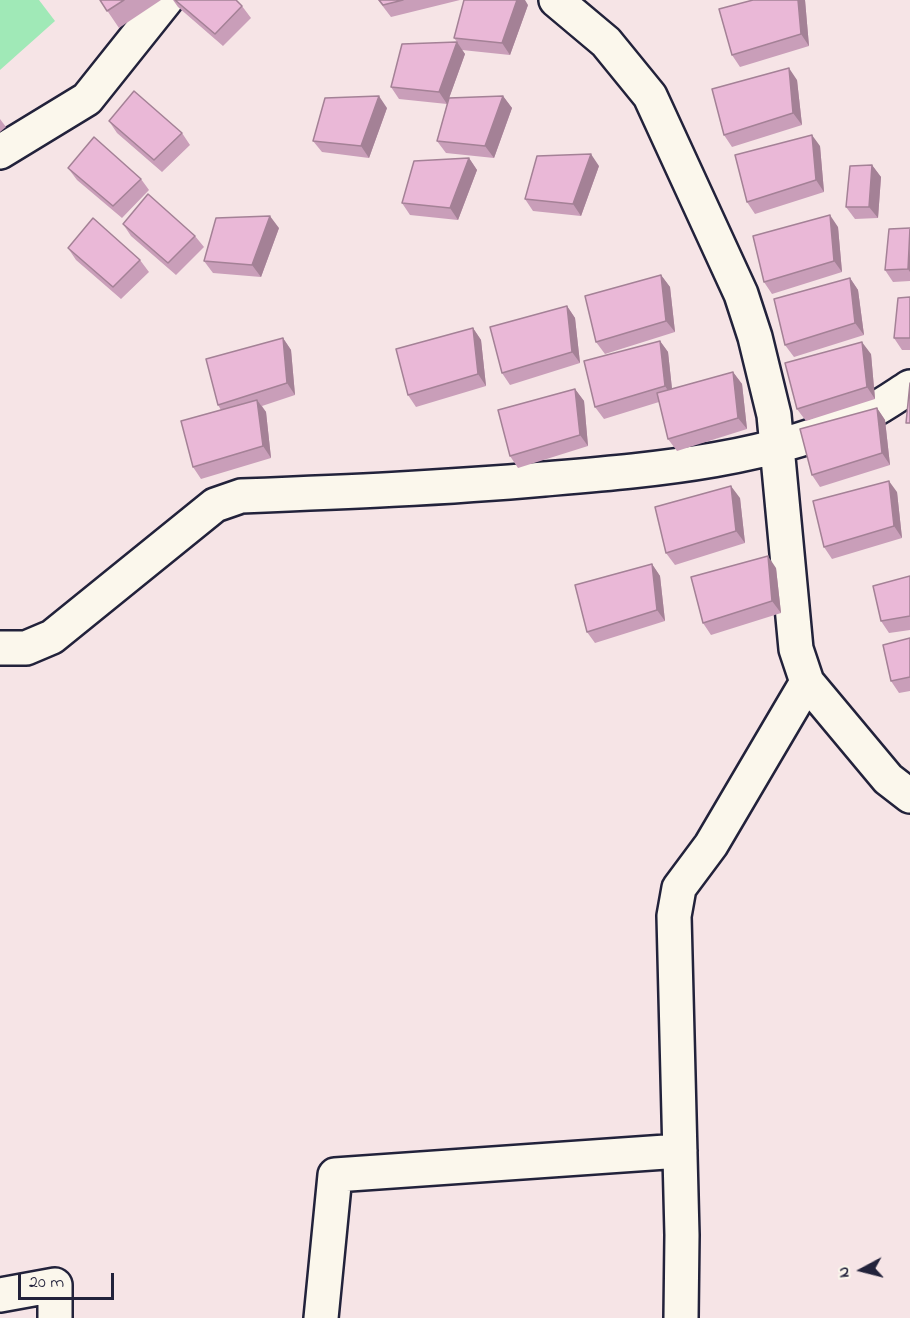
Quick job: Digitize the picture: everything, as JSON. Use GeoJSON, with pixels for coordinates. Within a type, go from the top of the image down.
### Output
{"type":"FeatureCollection","features":[{"type":"Feature","properties":{"kind":"street"},"geometry":{"type":"LineString","coordinates":[[0,152],[87,99],[166,0]]}},
{"type":"Feature","properties":{"kind":"street"},"geometry":{"type":"LineString","coordinates":[[556,0],[606,42],[650,96],[741,294],[755,337],[774,415],[794,639],[807,682],[888,779],[910,796]]}},
{"type":"Feature","properties":{"kind":"street"},"geometry":{"type":"LineString","coordinates":[[0,648],[26,648],[52,637],[215,505],[241,496],[441,488],[628,472],[777,446],[869,413],[910,387]]}},
{"type":"Feature","properties":{"kind":"street"},"geometry":{"type":"LineString","coordinates":[[681,1318],[680,1151],[674,916],[679,888],[711,846],[807,682]]}},
{"type":"Feature","properties":{"kind":"street"},"geometry":{"type":"LineString","coordinates":[[321,1318],[335,1174],[680,1151]]}},
{"type":"Feature","properties":{"kind":"street"},"geometry":{"type":"LineString","coordinates":[[0,1295],[55,1284],[55,1318]]}},
{"type":"Feature","properties":{"kind":"green space"},"geometry":{"type":"Polygon","coordinates":[[[0,0],[39,0],[55,21],[0,70],[0,0]]]}},
{"type":"Feature","properties":{"kind":"building"},"geometry":{"type":"Polygon","coordinates":[[[100,0],[124,0],[107,11],[100,0]]]}},
{"type":"Feature","properties":{"kind":"building"},"geometry":{"type":"Polygon","coordinates":[[[175,0],[236,0],[242,6],[215,34],[175,0]]]}},
{"type":"Feature","properties":{"kind":"building"},"geometry":{"type":"Polygon","coordinates":[[[379,0],[403,0],[383,5],[379,0]]]}},
{"type":"Feature","properties":{"kind":"building"},"geometry":{"type":"Polygon","coordinates":[[[464,0],[517,0],[502,43],[454,38],[464,0]]]}},
{"type":"Feature","properties":{"kind":"building"},"geometry":{"type":"Polygon","coordinates":[[[753,0],[798,0],[801,34],[732,55],[719,9],[753,0]]]}},
{"type":"Feature","properties":{"kind":"building"},"geometry":{"type":"Polygon","coordinates":[[[457,42],[439,92],[391,87],[402,44],[457,42]]]}},
{"type":"Feature","properties":{"kind":"building"},"geometry":{"type":"Polygon","coordinates":[[[789,68],[793,113],[724,135],[712,89],[789,68]]]}},
{"type":"Feature","properties":{"kind":"building"},"geometry":{"type":"Polygon","coordinates":[[[134,91],[182,133],[154,160],[109,121],[134,91]]]}},
{"type":"Feature","properties":{"kind":"building"},"geometry":{"type":"Polygon","coordinates":[[[379,96],[361,146],[313,141],[325,98],[379,96]]]}},
{"type":"Feature","properties":{"kind":"building"},"geometry":{"type":"Polygon","coordinates":[[[503,96],[485,146],[437,141],[449,98],[503,96]]]}},
{"type":"Feature","properties":{"kind":"building"},"geometry":{"type":"Polygon","coordinates":[[[812,135],[816,180],[747,202],[735,155],[812,135]]]}},
{"type":"Feature","properties":{"kind":"building"},"geometry":{"type":"Polygon","coordinates":[[[94,137],[141,179],[113,206],[68,168],[94,137]]]}},
{"type":"Feature","properties":{"kind":"building"},"geometry":{"type":"Polygon","coordinates":[[[591,154],[573,204],[525,199],[537,156],[591,154]]]}},
{"type":"Feature","properties":{"kind":"building"},"geometry":{"type":"Polygon","coordinates":[[[469,158],[450,208],[402,203],[414,161],[469,158]]]}},
{"type":"Feature","properties":{"kind":"building"},"geometry":{"type":"Polygon","coordinates":[[[872,165],[869,207],[846,207],[850,166],[872,165]]]}},
{"type":"Feature","properties":{"kind":"building"},"geometry":{"type":"Polygon","coordinates":[[[148,194],[195,236],[168,263],[123,224],[148,194]]]}},
{"type":"Feature","properties":{"kind":"building"},"geometry":{"type":"Polygon","coordinates":[[[830,215],[834,261],[764,282],[753,236],[830,215]]]}},
{"type":"Feature","properties":{"kind":"building"},"geometry":{"type":"Polygon","coordinates":[[[270,216],[252,265],[204,261],[216,218],[270,216]]]}},
{"type":"Feature","properties":{"kind":"building"},"geometry":{"type":"Polygon","coordinates":[[[93,218],[140,260],[113,287],[68,248],[93,218]]]}},
{"type":"Feature","properties":{"kind":"building"},"geometry":{"type":"Polygon","coordinates":[[[910,228],[908,269],[885,270],[889,229],[910,228]]]}},
{"type":"Feature","properties":{"kind":"building"},"geometry":{"type":"Polygon","coordinates":[[[661,275],[666,321],[596,342],[585,296],[661,275]]]}},
{"type":"Feature","properties":{"kind":"building"},"geometry":{"type":"Polygon","coordinates":[[[850,278],[855,323],[785,345],[774,299],[850,278]]]}},
{"type":"Feature","properties":{"kind":"building"},"geometry":{"type":"Polygon","coordinates":[[[910,297],[910,338],[894,338],[898,298],[910,297]]]}},
{"type":"Feature","properties":{"kind":"building"},"geometry":{"type":"Polygon","coordinates":[[[567,306],[572,352],[502,373],[490,327],[567,306]]]}},
{"type":"Feature","properties":{"kind":"building"},"geometry":{"type":"Polygon","coordinates":[[[473,328],[478,374],[408,395],[396,349],[473,328]]]}},
{"type":"Feature","properties":{"kind":"building"},"geometry":{"type":"Polygon","coordinates":[[[283,338],[287,383],[218,405],[206,359],[283,338]]]}},
{"type":"Feature","properties":{"kind":"building"},"geometry":{"type":"Polygon","coordinates":[[[660,341],[665,386],[595,407],[584,361],[660,341]]]}},
{"type":"Feature","properties":{"kind":"building"},"geometry":{"type":"Polygon","coordinates":[[[862,342],[867,387],[797,409],[785,363],[862,342]]]}},
{"type":"Feature","properties":{"kind":"building"},"geometry":{"type":"Polygon","coordinates":[[[733,372],[738,418],[668,439],[657,393],[733,372]]]}},
{"type":"Feature","properties":{"kind":"building"},"geometry":{"type":"Polygon","coordinates":[[[910,383],[910,423],[906,423],[910,383]]]}},
{"type":"Feature","properties":{"kind":"building"},"geometry":{"type":"Polygon","coordinates":[[[575,389],[580,435],[510,456],[498,410],[575,389]]]}},
{"type":"Feature","properties":{"kind":"building"},"geometry":{"type":"Polygon","coordinates":[[[257,400],[263,446],[193,467],[181,421],[257,400]]]}},
{"type":"Feature","properties":{"kind":"building"},"geometry":{"type":"Polygon","coordinates":[[[877,408],[882,453],[812,475],[800,429],[877,408]]]}},
{"type":"Feature","properties":{"kind":"building"},"geometry":{"type":"Polygon","coordinates":[[[889,481],[894,526],[824,547],[813,501],[889,481]]]}},
{"type":"Feature","properties":{"kind":"building"},"geometry":{"type":"Polygon","coordinates":[[[731,486],[736,531],[666,553],[655,507],[731,486]]]}},
{"type":"Feature","properties":{"kind":"building"},"geometry":{"type":"Polygon","coordinates":[[[768,556],[772,601],[703,623],[691,577],[768,556]]]}},
{"type":"Feature","properties":{"kind":"building"},"geometry":{"type":"Polygon","coordinates":[[[652,564],[657,610],[587,632],[575,585],[652,564]]]}},
{"type":"Feature","properties":{"kind":"building"},"geometry":{"type":"Polygon","coordinates":[[[910,576],[910,616],[881,621],[873,586],[910,576]]]}},
{"type":"Feature","properties":{"kind":"building"},"geometry":{"type":"Polygon","coordinates":[[[910,638],[910,677],[891,681],[883,645],[910,638]]]}}]}
